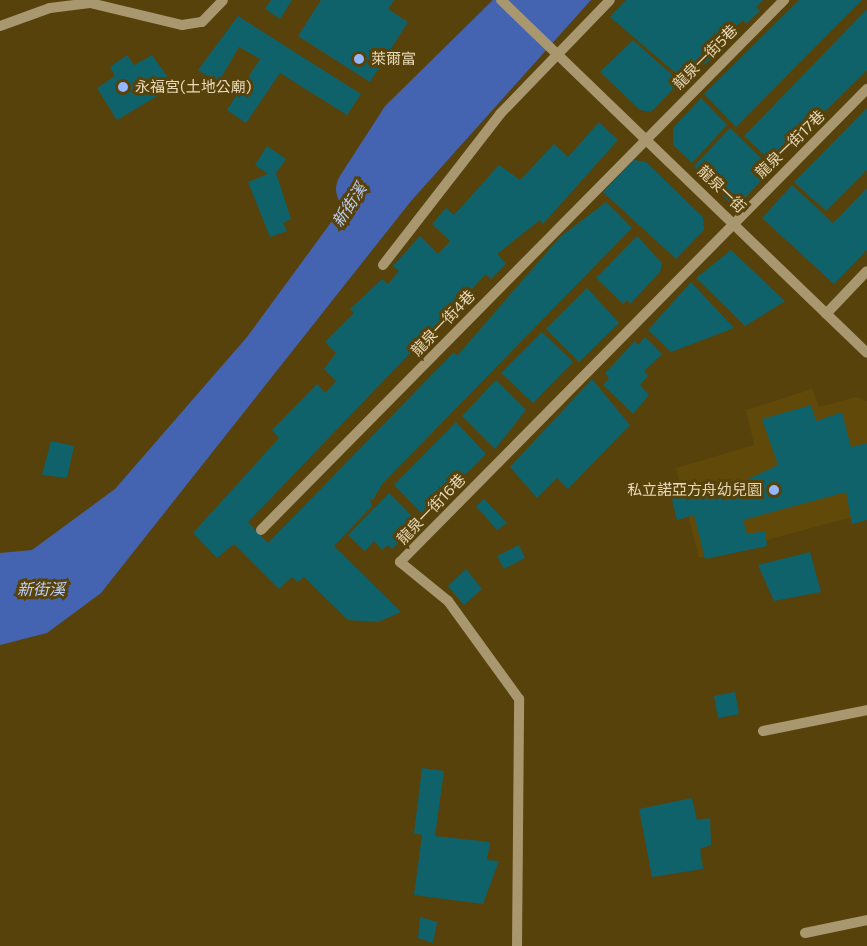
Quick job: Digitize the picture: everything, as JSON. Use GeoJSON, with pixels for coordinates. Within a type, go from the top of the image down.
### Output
{"type":"FeatureCollection","features":[{"type":"Feature","properties":{"kind":"street"},"geometry":{"type":"LineString","coordinates":[[0,26],[50,8],[90,3],[182,24],[202,22],[223,0]]}},
{"type":"Feature","properties":{"kind":"street","name":"龍泉一街"},"geometry":{"type":"LineString","coordinates":[[501,0],[555,55],[646,136],[867,353]]}},
{"type":"Feature","properties":{"kind":"street"},"geometry":{"type":"LineString","coordinates":[[383,265],[500,114],[610,0]]}},
{"type":"Feature","properties":{"kind":"street","name":"龍泉一街5巷"},"geometry":{"type":"LineString","coordinates":[[646,136],[784,0]]}},
{"type":"Feature","properties":{"kind":"street","name":"龍泉一街17巷"},"geometry":{"type":"LineString","coordinates":[[733,220],[867,89]]}},
{"type":"Feature","properties":{"kind":"street","name":"龍泉一街4巷"},"geometry":{"type":"LineString","coordinates":[[261,530],[646,136]]}},
{"type":"Feature","properties":{"kind":"street","name":"龍泉一街16巷"},"geometry":{"type":"LineString","coordinates":[[517,946],[519,699],[448,601],[400,562],[733,220]]}},
{"type":"Feature","properties":{"kind":"street"},"geometry":{"type":"LineString","coordinates":[[826,314],[867,271]]}},
{"type":"Feature","properties":{"kind":"street"},"geometry":{"type":"LineString","coordinates":[[764,731],[867,710]]}},
{"type":"Feature","properties":{"kind":"street"},"geometry":{"type":"LineString","coordinates":[[805,933],[867,920]]}},
{"type":"Feature","properties":{"kind":"shaded area","name":"私立諾亞方舟幼兒園"},"geometry":{"type":"Polygon","coordinates":[[[812,389],[819,407],[856,397],[867,401],[867,513],[699,558],[676,468],[754,445],[746,410],[812,389]]]}},
{"type":"Feature","properties":{"kind":"water","name":"新街溪"},"geometry":{"type":"Polygon","coordinates":[[[494,0],[591,0],[411,201],[101,593],[47,633],[0,645],[0,553],[32,550],[115,489],[247,337],[494,0]]]}},
{"type":"Feature","properties":{"kind":"building"},"geometry":{"type":"Polygon","coordinates":[[[271,0],[292,0],[280,19],[265,9],[271,0]]]}},
{"type":"Feature","properties":{"kind":"building","name":"萊爾富"},"geometry":{"type":"Polygon","coordinates":[[[321,0],[394,0],[388,9],[408,22],[370,82],[298,36],[321,0]]]}},
{"type":"Feature","properties":{"kind":"building"},"geometry":{"type":"Polygon","coordinates":[[[626,0],[763,0],[756,7],[760,11],[746,24],[743,20],[714,49],[718,54],[684,80],[610,17],[626,0]]]}},
{"type":"Feature","properties":{"kind":"building"},"geometry":{"type":"Polygon","coordinates":[[[799,0],[862,0],[736,127],[704,94],[799,0]]]}},
{"type":"Feature","properties":{"kind":"building"},"geometry":{"type":"Polygon","coordinates":[[[867,9],[867,70],[773,163],[744,136],[867,9]]]}},
{"type":"Feature","properties":{"kind":"building"},"geometry":{"type":"Polygon","coordinates":[[[238,16],[361,94],[347,115],[280,73],[246,123],[227,110],[260,59],[239,47],[218,83],[198,70],[238,16]]]}},
{"type":"Feature","properties":{"kind":"building"},"geometry":{"type":"Polygon","coordinates":[[[633,40],[680,82],[651,112],[640,110],[600,72],[633,40]]]}},
{"type":"Feature","properties":{"kind":"building"},"geometry":{"type":"Polygon","coordinates":[[[127,55],[134,65],[152,55],[174,86],[117,120],[97,88],[115,76],[110,67],[127,55]]]}},
{"type":"Feature","properties":{"kind":"building"},"geometry":{"type":"Polygon","coordinates":[[[701,98],[727,125],[692,163],[673,145],[673,128],[701,98]]]}},
{"type":"Feature","properties":{"kind":"building"},"geometry":{"type":"Polygon","coordinates":[[[867,108],[867,170],[826,211],[794,182],[867,108]]]}},
{"type":"Feature","properties":{"kind":"building"},"geometry":{"type":"Polygon","coordinates":[[[599,122],[618,140],[543,224],[540,220],[497,254],[506,264],[491,279],[486,274],[445,318],[442,314],[439,323],[248,522],[268,543],[454,352],[457,356],[560,237],[606,202],[632,228],[383,483],[372,501],[369,497],[372,506],[334,546],[401,612],[378,622],[348,620],[304,577],[298,582],[292,577],[279,589],[234,544],[217,558],[193,533],[279,438],[272,430],[317,384],[325,393],[336,381],[324,369],[336,353],[325,342],[354,313],[350,309],[382,279],[388,284],[399,271],[393,266],[420,236],[438,254],[450,241],[432,224],[446,208],[454,215],[499,165],[520,180],[554,144],[568,157],[599,122]]]}},
{"type":"Feature","properties":{"kind":"building"},"geometry":{"type":"Polygon","coordinates":[[[730,128],[772,169],[745,198],[729,202],[694,166],[730,128]]]}},
{"type":"Feature","properties":{"kind":"building"},"geometry":{"type":"Polygon","coordinates":[[[267,146],[286,159],[276,173],[291,219],[283,223],[287,231],[270,237],[248,182],[268,174],[255,165],[267,146]]]}},
{"type":"Feature","properties":{"kind":"building"},"geometry":{"type":"Polygon","coordinates":[[[634,160],[646,162],[703,217],[704,230],[676,259],[603,192],[634,160]]]}},
{"type":"Feature","properties":{"kind":"building"},"geometry":{"type":"Polygon","coordinates":[[[792,185],[833,223],[867,188],[867,250],[834,284],[762,218],[792,185]]]}},
{"type":"Feature","properties":{"kind":"building"},"geometry":{"type":"Polygon","coordinates":[[[637,236],[662,263],[660,272],[630,304],[627,300],[623,304],[596,278],[637,236]]]}},
{"type":"Feature","properties":{"kind":"building"},"geometry":{"type":"Polygon","coordinates":[[[731,250],[785,301],[745,326],[696,278],[731,250]]]}},
{"type":"Feature","properties":{"kind":"building"},"geometry":{"type":"Polygon","coordinates":[[[691,282],[734,328],[671,352],[648,330],[691,282]]]}},
{"type":"Feature","properties":{"kind":"building"},"geometry":{"type":"Polygon","coordinates":[[[587,288],[619,323],[579,362],[546,329],[587,288]]]}},
{"type":"Feature","properties":{"kind":"building"},"geometry":{"type":"Polygon","coordinates":[[[542,332],[573,362],[533,403],[501,373],[542,332]]]}},
{"type":"Feature","properties":{"kind":"building"},"geometry":{"type":"Polygon","coordinates":[[[645,337],[662,354],[644,371],[648,376],[640,385],[649,395],[633,414],[603,385],[609,378],[605,373],[635,341],[638,345],[645,337]]]}},
{"type":"Feature","properties":{"kind":"building"},"geometry":{"type":"Polygon","coordinates":[[[592,379],[630,425],[568,489],[557,478],[537,498],[510,467],[592,379]]]}},
{"type":"Feature","properties":{"kind":"building"},"geometry":{"type":"Polygon","coordinates":[[[496,380],[526,410],[495,449],[462,416],[496,380]]]}},
{"type":"Feature","properties":{"kind":"building","name":"私立諾亞方舟幼兒園"},"geometry":{"type":"Polygon","coordinates":[[[811,405],[816,421],[842,412],[851,447],[867,443],[867,520],[852,524],[846,492],[743,520],[747,534],[765,531],[767,546],[705,559],[694,515],[677,520],[671,496],[744,481],[778,465],[762,419],[811,405]]]}},
{"type":"Feature","properties":{"kind":"building"},"geometry":{"type":"Polygon","coordinates":[[[456,422],[486,454],[424,516],[394,485],[456,422]]]}},
{"type":"Feature","properties":{"kind":"building"},"geometry":{"type":"Polygon","coordinates":[[[51,441],[74,446],[67,478],[42,475],[51,441]]]}},
{"type":"Feature","properties":{"kind":"building"},"geometry":{"type":"Polygon","coordinates":[[[389,493],[415,519],[409,525],[412,529],[392,549],[388,545],[382,550],[374,541],[365,551],[348,535],[389,493]]]}},
{"type":"Feature","properties":{"kind":"building"},"geometry":{"type":"Polygon","coordinates":[[[484,499],[507,523],[497,530],[476,506],[484,499]]]}},
{"type":"Feature","properties":{"kind":"building"},"geometry":{"type":"Polygon","coordinates":[[[519,545],[525,558],[504,569],[497,556],[519,545]]]}},
{"type":"Feature","properties":{"kind":"building"},"geometry":{"type":"Polygon","coordinates":[[[810,552],[821,592],[774,601],[758,565],[810,552]]]}},
{"type":"Feature","properties":{"kind":"building"},"geometry":{"type":"Polygon","coordinates":[[[466,569],[482,589],[464,605],[448,586],[466,569]]]}},
{"type":"Feature","properties":{"kind":"building"},"geometry":{"type":"Polygon","coordinates":[[[735,692],[739,714],[718,718],[714,696],[735,692]]]}},
{"type":"Feature","properties":{"kind":"building"},"geometry":{"type":"Polygon","coordinates":[[[422,768],[444,771],[435,836],[490,842],[487,860],[499,861],[483,904],[414,895],[422,835],[414,833],[422,768]]]}},
{"type":"Feature","properties":{"kind":"building"},"geometry":{"type":"Polygon","coordinates":[[[692,798],[697,820],[710,818],[711,845],[700,849],[703,869],[652,877],[639,809],[692,798]]]}},
{"type":"Feature","properties":{"kind":"building"},"geometry":{"type":"Polygon","coordinates":[[[420,917],[437,922],[433,943],[418,938],[420,917]]]}},
{"type":"Feature","properties":{"kind":"waterway","name":"新街溪"},"geometry":{"type":"LineString","coordinates":[[360,189],[404,121],[527,0]]}},
{"type":"Feature","properties":{"kind":"place","name":"萊爾富"},"geometry":{"type":"Point","coordinates":[359,59]}},
{"type":"Feature","properties":{"kind":"place","name":"永福宮(土地公廟)"},"geometry":{"type":"Point","coordinates":[123,87]}},
{"type":"Feature","properties":{"kind":"place","name":"私立諾亞方舟幼兒園"},"geometry":{"type":"Point","coordinates":[774,490]}}]}
